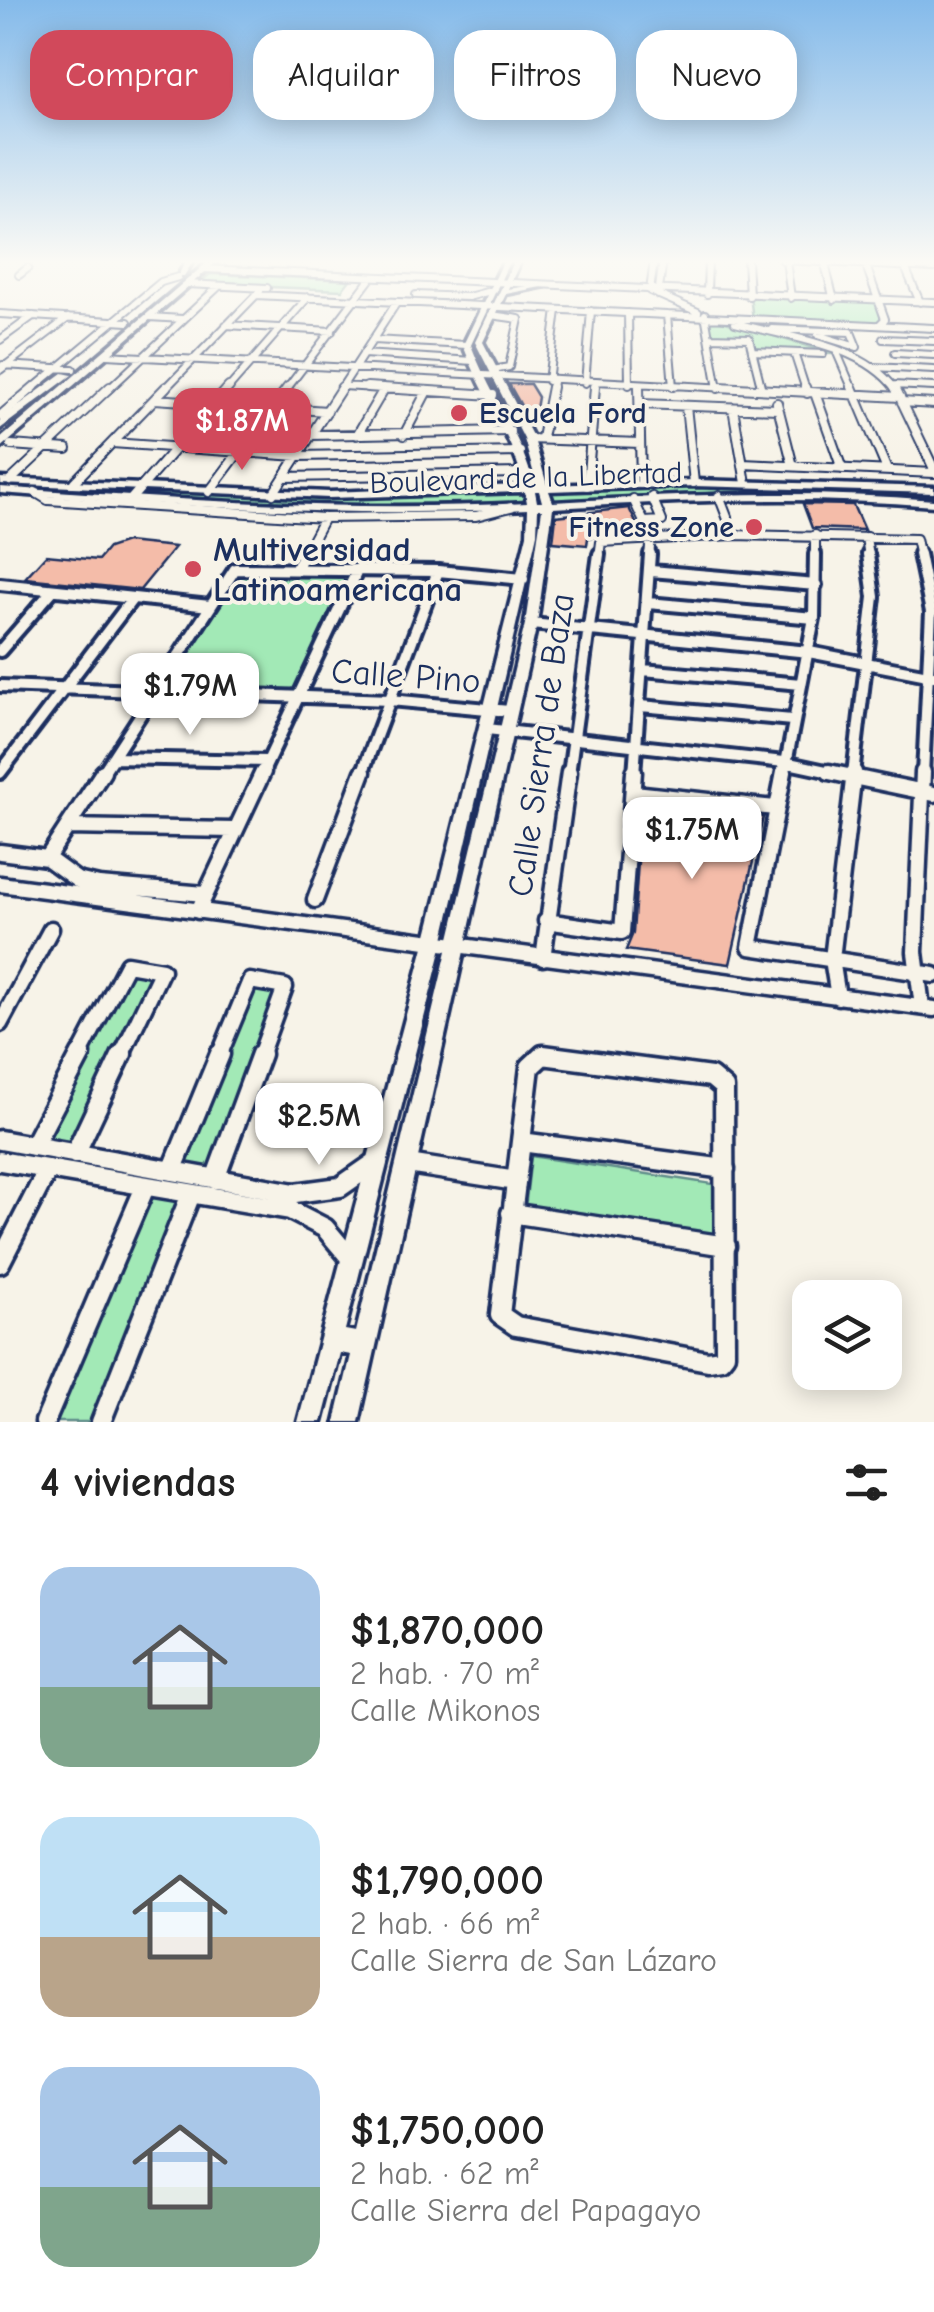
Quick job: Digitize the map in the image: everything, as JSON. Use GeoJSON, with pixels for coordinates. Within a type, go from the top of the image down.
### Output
{"type":"FeatureCollection","features":[{"type":"Feature","properties":{"kind":"highway"},"geometry":{"type":"LineString","coordinates":[[0,429],[123,326]]}},
{"type":"Feature","properties":{"kind":"highway"},"geometry":{"type":"LineString","coordinates":[[4,448],[67,372],[106,355],[139,326]]}},
{"type":"Feature","properties":{"kind":"highway"},"geometry":{"type":"LineString","coordinates":[[4,448],[76,388],[67,372]]}},
{"type":"Feature","properties":{"kind":"highway"},"geometry":{"type":"LineString","coordinates":[[0,429],[50,396]]}},
{"type":"Feature","properties":{"kind":"main road"},"geometry":{"type":"LineString","coordinates":[[479,326],[467,345],[520,452],[532,490]]}},
{"type":"Feature","properties":{"kind":"main road"},"geometry":{"type":"LineString","coordinates":[[310,1422],[434,943],[496,730],[509,711],[531,624],[542,500],[536,439],[479,342],[485,326]]}},
{"type":"Feature","properties":{"kind":"main road","name":"Boulevard de la Libertad"},"geometry":{"type":"LineString","coordinates":[[2,486],[74,482],[273,494],[532,490],[542,500],[719,496],[934,504]]}},
{"type":"Feature","properties":{"kind":"main road","name":"Boulevard de la Libertad"},"geometry":{"type":"LineString","coordinates":[[2,486],[35,492],[327,510],[511,507],[586,486],[694,482],[934,490]]}},
{"type":"Feature","properties":{"kind":"main road"},"geometry":{"type":"LineString","coordinates":[[348,1422],[455,946],[496,730],[492,709],[542,500]]}},
{"type":"Feature","properties":{"kind":"main road"},"geometry":{"type":"LineString","coordinates":[[332,1340],[365,1345]]}},
{"type":"Feature","properties":{"kind":"street"},"geometry":{"type":"LineString","coordinates":[[2,367],[57,326]]}},
{"type":"Feature","properties":{"kind":"street"},"geometry":{"type":"LineString","coordinates":[[0,416],[67,372],[109,326]]}},
{"type":"Feature","properties":{"kind":"street"},"geometry":{"type":"LineString","coordinates":[[2,486],[175,326]]}},
{"type":"Feature","properties":{"kind":"street"},"geometry":{"type":"LineString","coordinates":[[74,482],[226,326]]}},
{"type":"Feature","properties":{"kind":"street"},"geometry":{"type":"LineString","coordinates":[[236,326],[332,331]]}},
{"type":"Feature","properties":{"kind":"street"},"geometry":{"type":"LineString","coordinates":[[209,492],[335,326]]}},
{"type":"Feature","properties":{"kind":"street"},"geometry":{"type":"LineString","coordinates":[[273,494],[382,326]]}},
{"type":"Feature","properties":{"kind":"street"},"geometry":{"type":"LineString","coordinates":[[106,355],[484,378],[508,367],[517,326]]}},
{"type":"Feature","properties":{"kind":"street"},"geometry":{"type":"LineString","coordinates":[[555,326],[550,382],[536,439],[640,443]]}},
{"type":"Feature","properties":{"kind":"street"},"geometry":{"type":"LineString","coordinates":[[586,486],[591,326]]}},
{"type":"Feature","properties":{"kind":"street"},"geometry":{"type":"LineString","coordinates":[[629,326],[634,385],[640,404],[642,484]]}},
{"type":"Feature","properties":{"kind":"street"},"geometry":{"type":"LineString","coordinates":[[669,326],[673,387]]}},
{"type":"Feature","properties":{"kind":"street"},"geometry":{"type":"LineString","coordinates":[[707,326],[718,389]]}},
{"type":"Feature","properties":{"kind":"street"},"geometry":{"type":"LineString","coordinates":[[748,326],[872,367],[934,370]]}},
{"type":"Feature","properties":{"kind":"street"},"geometry":{"type":"LineString","coordinates":[[904,326],[934,328]]}},
{"type":"Feature","properties":{"kind":"street"},"geometry":{"type":"LineString","coordinates":[[131,499],[281,328]]}},
{"type":"Feature","properties":{"kind":"street"},"geometry":{"type":"LineString","coordinates":[[756,329],[802,330],[852,332],[857,347],[802,330]]}},
{"type":"Feature","properties":{"kind":"street"},"geometry":{"type":"LineString","coordinates":[[709,337],[749,338],[762,391]]}},
{"type":"Feature","properties":{"kind":"street"},"geometry":{"type":"LineString","coordinates":[[883,338],[934,341]]}},
{"type":"Feature","properties":{"kind":"street"},"geometry":{"type":"LineString","coordinates":[[373,340],[467,345]]}},
{"type":"Feature","properties":{"kind":"street"},"geometry":{"type":"LineString","coordinates":[[752,352],[837,354]]}},
{"type":"Feature","properties":{"kind":"street"},"geometry":{"type":"LineString","coordinates":[[794,353],[842,469]]}},
{"type":"Feature","properties":{"kind":"street"},"geometry":{"type":"LineString","coordinates":[[895,353],[934,355]]}},
{"type":"Feature","properties":{"kind":"street"},"geometry":{"type":"LineString","coordinates":[[364,354],[474,361]]}},
{"type":"Feature","properties":{"kind":"street"},"geometry":{"type":"LineString","coordinates":[[837,354],[887,470]]}},
{"type":"Feature","properties":{"kind":"street"},"geometry":{"type":"LineString","coordinates":[[2,367],[67,372]]}},
{"type":"Feature","properties":{"kind":"street"},"geometry":{"type":"LineString","coordinates":[[743,464],[934,468],[894,385],[872,367]]}},
{"type":"Feature","properties":{"kind":"street"},"geometry":{"type":"LineString","coordinates":[[495,375],[550,382],[854,395],[934,404]]}},
{"type":"Feature","properties":{"kind":"street"},"geometry":{"type":"LineString","coordinates":[[894,385],[934,387]]}},
{"type":"Feature","properties":{"kind":"street"},"geometry":{"type":"LineString","coordinates":[[343,386],[492,395]]}},
{"type":"Feature","properties":{"kind":"street"},"geometry":{"type":"LineString","coordinates":[[358,435],[384,389]]}},
{"type":"Feature","properties":{"kind":"street"},"geometry":{"type":"LineString","coordinates":[[404,435],[427,391]]}},
{"type":"Feature","properties":{"kind":"street"},"geometry":{"type":"LineString","coordinates":[[774,391],[793,466]]}},
{"type":"Feature","properties":{"kind":"street"},"geometry":{"type":"LineString","coordinates":[[155,399],[327,411]]}},
{"type":"Feature","properties":{"kind":"street"},"geometry":{"type":"LineString","coordinates":[[640,404],[778,409]]}},
{"type":"Feature","properties":{"kind":"street"},"geometry":{"type":"LineString","coordinates":[[686,406],[694,482]]}},
{"type":"Feature","properties":{"kind":"street"},"geometry":{"type":"LineString","coordinates":[[733,408],[746,483]]}},
{"type":"Feature","properties":{"kind":"street"},"geometry":{"type":"LineString","coordinates":[[312,435],[510,431]]}},
{"type":"Feature","properties":{"kind":"street"},"geometry":{"type":"LineString","coordinates":[[112,443],[298,456],[520,452]]}},
{"type":"Feature","properties":{"kind":"street"},"geometry":{"type":"LineString","coordinates":[[4,448],[67,449]]}},
{"type":"Feature","properties":{"kind":"street"},"geometry":{"type":"LineString","coordinates":[[284,477],[527,473]]}},
{"type":"Feature","properties":{"kind":"street"},"geometry":{"type":"LineString","coordinates":[[35,492],[48,500],[324,518],[476,516],[511,507]]}},
{"type":"Feature","properties":{"kind":"street"},"geometry":{"type":"LineString","coordinates":[[719,496],[734,535]]}},
{"type":"Feature","properties":{"kind":"street"},"geometry":{"type":"LineString","coordinates":[[633,498],[644,522],[658,523],[662,521],[652,498]]}},
{"type":"Feature","properties":{"kind":"street"},"geometry":{"type":"LineString","coordinates":[[296,568],[324,518]]}},
{"type":"Feature","properties":{"kind":"street"},"geometry":{"type":"LineString","coordinates":[[0,884],[928,1008],[917,972],[929,793],[932,612],[929,566],[916,540],[651,536],[622,932],[546,921]]}},
{"type":"Feature","properties":{"kind":"street","name":"Calle Sierra de Baza"},"geometry":{"type":"LineString","coordinates":[[543,958],[602,542],[651,536]]}},
{"type":"Feature","properties":{"kind":"street"},"geometry":{"type":"LineString","coordinates":[[815,536],[814,618],[750,947],[934,975]]}},
{"type":"Feature","properties":{"kind":"street"},"geometry":{"type":"LineString","coordinates":[[838,997],[832,959],[874,597],[866,537]]}},
{"type":"Feature","properties":{"kind":"street"},"geometry":{"type":"LineString","coordinates":[[47,858],[235,568],[438,571],[523,579]]}},
{"type":"Feature","properties":{"kind":"street"},"geometry":{"type":"LineString","coordinates":[[198,911],[358,570]]}},
{"type":"Feature","properties":{"kind":"street"},"geometry":{"type":"LineString","coordinates":[[315,900],[438,571]]}},
{"type":"Feature","properties":{"kind":"street"},"geometry":{"type":"LineString","coordinates":[[651,572],[816,585]]}},
{"type":"Feature","properties":{"kind":"street"},"geometry":{"type":"LineString","coordinates":[[0,584],[210,606]]}},
{"type":"Feature","properties":{"kind":"street"},"geometry":{"type":"LineString","coordinates":[[0,652],[54,590]]}},
{"type":"Feature","properties":{"kind":"street"},"geometry":{"type":"LineString","coordinates":[[0,773],[133,598]]}},
{"type":"Feature","properties":{"kind":"street"},"geometry":{"type":"LineString","coordinates":[[648,603],[814,618]]}},
{"type":"Feature","properties":{"kind":"street"},"geometry":{"type":"LineString","coordinates":[[531,624],[808,652],[931,675]]}},
{"type":"Feature","properties":{"kind":"street"},"geometry":{"type":"LineString","coordinates":[[644,670],[800,684]]}},
{"type":"Feature","properties":{"kind":"street","name":"Calle Pino"},"geometry":{"type":"LineString","coordinates":[[0,686],[390,700],[509,711]]}},
{"type":"Feature","properties":{"kind":"street"},"geometry":{"type":"LineString","coordinates":[[640,706],[792,720]]}},
{"type":"Feature","properties":{"kind":"street"},"geometry":{"type":"LineString","coordinates":[[496,730],[784,762],[929,793]]}},
{"type":"Feature","properties":{"kind":"street"},"geometry":{"type":"LineString","coordinates":[[112,758],[266,761]]}},
{"type":"Feature","properties":{"kind":"street"},"geometry":{"type":"LineString","coordinates":[[634,793],[775,808]]}},
{"type":"Feature","properties":{"kind":"street"},"geometry":{"type":"LineString","coordinates":[[67,827],[233,830]]}},
{"type":"Feature","properties":{"kind":"street"},"geometry":{"type":"LineString","coordinates":[[0,852],[47,858],[77,880],[205,894]]}},
{"type":"Feature","properties":{"kind":"street"},"geometry":{"type":"LineString","coordinates":[[0,1024],[51,929]]}},
{"type":"Feature","properties":{"kind":"street"},"geometry":{"type":"LineString","coordinates":[[34,1146],[127,964],[162,970],[75,1154]]}},
{"type":"Feature","properties":{"kind":"street"},"geometry":{"type":"LineString","coordinates":[[172,1171],[250,982],[285,986],[223,1186]]}},
{"type":"Feature","properties":{"kind":"street"},"geometry":{"type":"LineString","coordinates":[[537,1057],[717,1079],[724,1088],[726,1354],[708,1361],[504,1321],[499,1306],[521,1142],[530,1067],[537,1057]]}},
{"type":"Feature","properties":{"kind":"street"},"geometry":{"type":"LineString","coordinates":[[0,1140],[172,1171],[292,1202],[325,1228],[351,1259]]}},
{"type":"Feature","properties":{"kind":"street"},"geometry":{"type":"LineString","coordinates":[[521,1142],[725,1169]]}},
{"type":"Feature","properties":{"kind":"street"},"geometry":{"type":"LineString","coordinates":[[98,1178],[108,1160]]}},
{"type":"Feature","properties":{"kind":"street"},"geometry":{"type":"LineString","coordinates":[[292,1202],[340,1186],[377,1160]]}},
{"type":"Feature","properties":{"kind":"street"},"geometry":{"type":"LineString","coordinates":[[408,1164],[516,1181]]}},
{"type":"Feature","properties":{"kind":"street"},"geometry":{"type":"LineString","coordinates":[[2,1166],[48,1169],[191,1194],[223,1186]]}},
{"type":"Feature","properties":{"kind":"street"},"geometry":{"type":"LineString","coordinates":[[0,1262],[48,1169]]}},
{"type":"Feature","properties":{"kind":"street"},"geometry":{"type":"LineString","coordinates":[[45,1422],[145,1186]]}},
{"type":"Feature","properties":{"kind":"street"},"geometry":{"type":"LineString","coordinates":[[101,1422],[191,1194]]}},
{"type":"Feature","properties":{"kind":"street"},"geometry":{"type":"LineString","coordinates":[[511,1212],[726,1246]]}},
{"type":"Feature","properties":{"kind":"green space"},"geometry":{"type":"Polygon","coordinates":[[[708,326],[739,326],[834,354],[751,352],[746,337],[710,336],[708,326]]]}},
{"type":"Feature","properties":{"kind":"green space"},"geometry":{"type":"Polygon","coordinates":[[[0,482],[304,498],[526,493],[527,503],[289,507],[0,488],[0,482]]]}},
{"type":"Feature","properties":{"kind":"green space"},"geometry":{"type":"Polygon","coordinates":[[[730,485],[934,492],[934,501],[745,494],[553,501],[552,492],[730,485]]]}},
{"type":"Feature","properties":{"kind":"green space"},"geometry":{"type":"Polygon","coordinates":[[[239,571],[353,571],[293,691],[163,692],[239,571]]]}},
{"type":"Feature","properties":{"kind":"green space"},"geometry":{"type":"Polygon","coordinates":[[[128,967],[159,971],[75,1142],[44,1138],[128,967]]]}},
{"type":"Feature","properties":{"kind":"green space"},"geometry":{"type":"Polygon","coordinates":[[[252,984],[283,988],[213,1173],[177,1167],[252,984]]]}},
{"type":"Feature","properties":{"kind":"green space"},"geometry":{"type":"Polygon","coordinates":[[[531,1156],[719,1185],[720,1238],[525,1208],[531,1156]]]}},
{"type":"Feature","properties":{"kind":"green space"},"geometry":{"type":"Polygon","coordinates":[[[147,1191],[187,1198],[98,1422],[49,1422],[147,1191]]]}},
{"type":"Feature","properties":{"kind":"building"},"geometry":{"type":"Polygon","coordinates":[[[509,384],[530,384],[538,397],[536,409],[523,409],[509,384]]]}},
{"type":"Feature","properties":{"kind":"building"},"geometry":{"type":"Polygon","coordinates":[[[803,504],[853,505],[864,530],[812,528],[803,504]]]}},
{"type":"Feature","properties":{"kind":"building"},"geometry":{"type":"Polygon","coordinates":[[[629,508],[637,525],[597,529],[600,535],[588,538],[587,545],[553,542],[556,516],[629,508]]]}},
{"type":"Feature","properties":{"kind":"building"},"geometry":{"type":"Polygon","coordinates":[[[126,542],[175,547],[140,590],[25,578],[46,555],[98,560],[108,548],[126,542]]]}},
{"type":"Feature","properties":{"kind":"building"},"geometry":{"type":"Polygon","coordinates":[[[642,805],[763,817],[730,964],[626,950],[633,933],[642,805]]]}},
{"type":"Feature","properties":{"kind":"place","name":"Escuela Ford"},"geometry":{"type":"Point","coordinates":[459,413]}},
{"type":"Feature","properties":{"kind":"place","name":"Fitness Zone"},"geometry":{"type":"Point","coordinates":[754,527]}},
{"type":"Feature","properties":{"kind":"place","name":"Multiversidad Latinoamericana"},"geometry":{"type":"Point","coordinates":[193,569]}}]}
